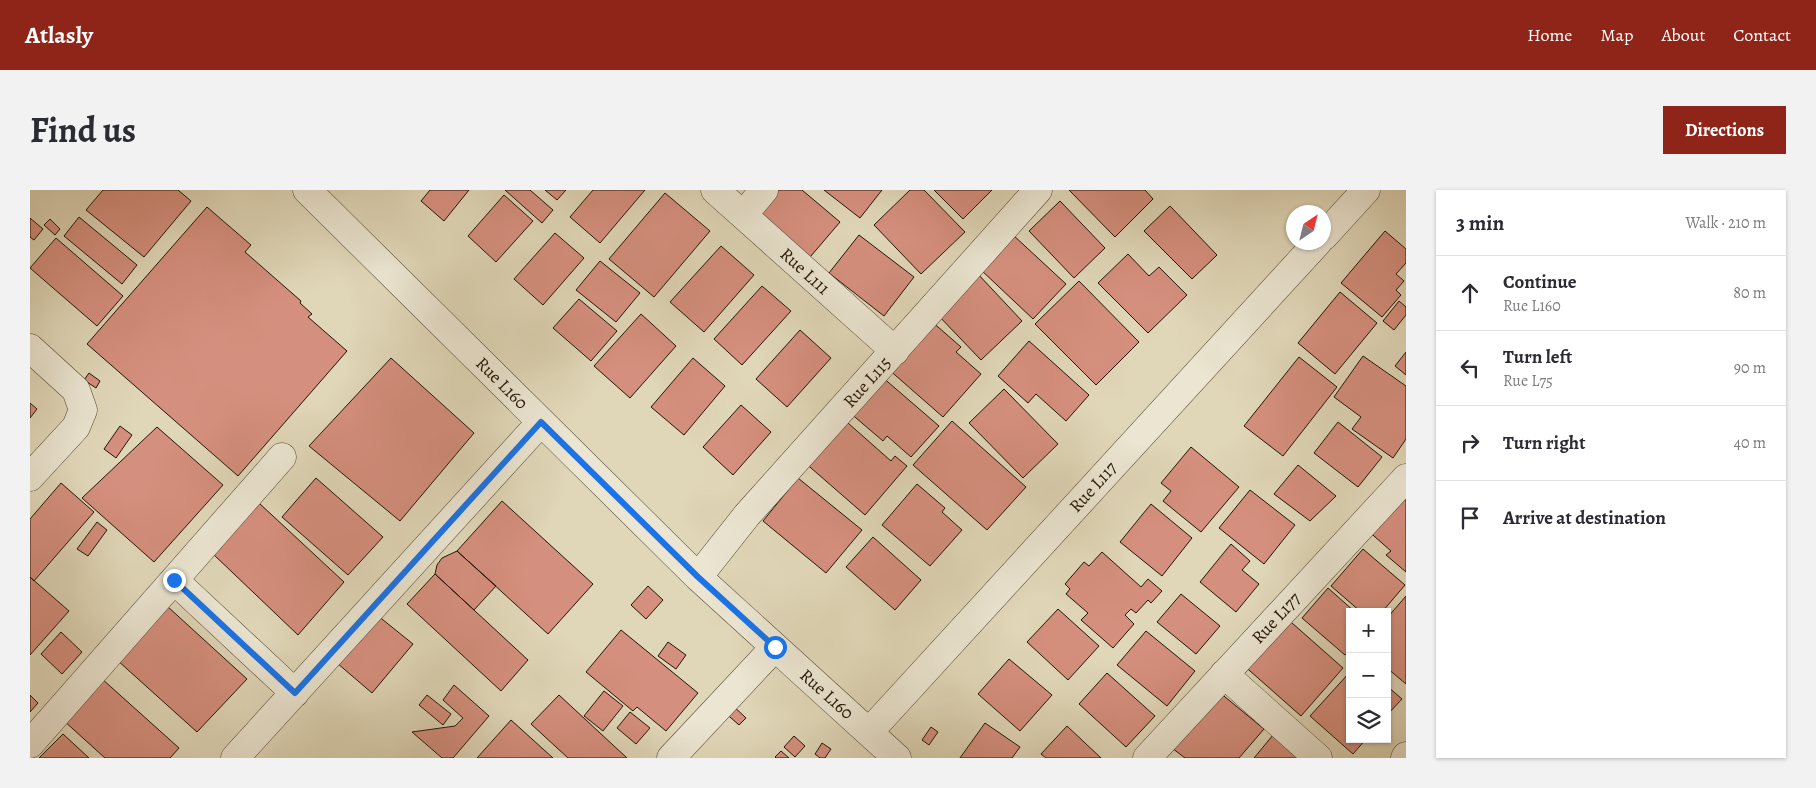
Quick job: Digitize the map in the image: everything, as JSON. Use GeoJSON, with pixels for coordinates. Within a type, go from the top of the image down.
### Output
{"type":"FeatureCollection","features":[{"type":"Feature","properties":{"kind":"street","name":"Rue L160"},"geometry":{"type":"LineString","coordinates":[[307,190],[698,577],[897,758]]}},
{"type":"Feature","properties":{"kind":"street","name":"Rue L111"},"geometry":{"type":"LineString","coordinates":[[715,190],[895,351]]}},
{"type":"Feature","properties":{"kind":"street"},"geometry":{"type":"LineString","coordinates":[[742,215],[764,190]]}},
{"type":"Feature","properties":{"kind":"street","name":"Rue L115"},"geometry":{"type":"LineString","coordinates":[[698,577],[747,515],[1038,190]]}},
{"type":"Feature","properties":{"kind":"street"},"geometry":{"type":"LineString","coordinates":[[1331,228],[1366,190]]}},
{"type":"Feature","properties":{"kind":"street","name":"Rue L117"},"geometry":{"type":"LineString","coordinates":[[869,732],[1311,250]]}},
{"type":"Feature","properties":{"kind":"street"},"geometry":{"type":"LineString","coordinates":[[30,348],[76,390],[83,410],[76,428],[30,477]]}},
{"type":"Feature","properties":{"kind":"street"},"geometry":{"type":"LineString","coordinates":[[236,758],[541,422]]}},
{"type":"Feature","properties":{"kind":"street"},"geometry":{"type":"LineString","coordinates":[[30,744],[282,457]]}},
{"type":"Feature","properties":{"kind":"street","name":"Rue L177"},"geometry":{"type":"LineString","coordinates":[[1147,758],[1406,478]]}},
{"type":"Feature","properties":{"kind":"street"},"geometry":{"type":"LineString","coordinates":[[174,580],[295,693]]}},
{"type":"Feature","properties":{"kind":"street"},"geometry":{"type":"LineString","coordinates":[[671,758],[775,647]]}},
{"type":"Feature","properties":{"kind":"street"},"geometry":{"type":"LineString","coordinates":[[1224,674],[1318,758]]}},
{"type":"Feature","properties":{"kind":"building"},"geometry":{"type":"Polygon","coordinates":[[[103,190],[178,190],[191,201],[144,257],[86,210],[103,190]]]}},
{"type":"Feature","properties":{"kind":"building"},"geometry":{"type":"Polygon","coordinates":[[[430,190],[469,190],[444,221],[421,201],[430,190]]]}},
{"type":"Feature","properties":{"kind":"building"},"geometry":{"type":"Polygon","coordinates":[[[505,190],[530,190],[553,210],[542,223],[505,190]]]}},
{"type":"Feature","properties":{"kind":"building"},"geometry":{"type":"Polygon","coordinates":[[[545,190],[566,190],[557,200],[545,190]]]}},
{"type":"Feature","properties":{"kind":"building"},"geometry":{"type":"Polygon","coordinates":[[[593,190],[645,190],[600,243],[570,217],[593,190]]]}},
{"type":"Feature","properties":{"kind":"building"},"geometry":{"type":"Polygon","coordinates":[[[773,190],[802,190],[840,222],[805,263],[750,217],[773,190]]]}},
{"type":"Feature","properties":{"kind":"building"},"geometry":{"type":"Polygon","coordinates":[[[824,190],[882,190],[860,218],[824,190]]]}},
{"type":"Feature","properties":{"kind":"building"},"geometry":{"type":"Polygon","coordinates":[[[910,190],[924,190],[965,232],[921,274],[874,225],[910,190]]]}},
{"type":"Feature","properties":{"kind":"building"},"geometry":{"type":"Polygon","coordinates":[[[934,190],[992,190],[963,219],[934,190]]]}},
{"type":"Feature","properties":{"kind":"building"},"geometry":{"type":"Polygon","coordinates":[[[1069,190],[1145,190],[1153,199],[1115,237],[1069,190]]]}},
{"type":"Feature","properties":{"kind":"building"},"geometry":{"type":"Polygon","coordinates":[[[665,193],[710,231],[654,297],[609,259],[665,193]]]}},
{"type":"Feature","properties":{"kind":"building"},"geometry":{"type":"Polygon","coordinates":[[[504,195],[533,221],[496,262],[468,236],[504,195]]]}},
{"type":"Feature","properties":{"kind":"building"},"geometry":{"type":"Polygon","coordinates":[[[1060,201],[1105,248],[1074,278],[1029,231],[1060,201]]]}},
{"type":"Feature","properties":{"kind":"building"},"geometry":{"type":"Polygon","coordinates":[[[1170,206],[1217,255],[1192,279],[1144,231],[1170,206]]]}},
{"type":"Feature","properties":{"kind":"building"},"geometry":{"type":"Polygon","coordinates":[[[207,207],[251,245],[245,252],[301,301],[300,303],[312,314],[308,317],[347,351],[238,476],[87,344],[207,207]]]}},
{"type":"Feature","properties":{"kind":"building"},"geometry":{"type":"Polygon","coordinates":[[[79,217],[137,265],[122,284],[64,236],[79,217]]]}},
{"type":"Feature","properties":{"kind":"building"},"geometry":{"type":"Polygon","coordinates":[[[30,218],[43,229],[34,240],[30,237],[30,218]]]}},
{"type":"Feature","properties":{"kind":"building"},"geometry":{"type":"Polygon","coordinates":[[[50,219],[60,229],[55,235],[44,225],[50,219]]]}},
{"type":"Feature","properties":{"kind":"building"},"geometry":{"type":"Polygon","coordinates":[[[1385,231],[1406,249],[1406,263],[1396,274],[1404,281],[1396,290],[1401,295],[1382,317],[1341,283],[1385,231]]]}},
{"type":"Feature","properties":{"kind":"building"},"geometry":{"type":"Polygon","coordinates":[[[555,233],[584,258],[543,305],[514,279],[555,233]]]}},
{"type":"Feature","properties":{"kind":"building"},"geometry":{"type":"Polygon","coordinates":[[[1012,234],[1066,284],[1033,319],[980,269],[1012,234]]]}},
{"type":"Feature","properties":{"kind":"building"},"geometry":{"type":"Polygon","coordinates":[[[859,235],[914,277],[884,316],[829,273],[859,235]]]}},
{"type":"Feature","properties":{"kind":"building"},"geometry":{"type":"Polygon","coordinates":[[[56,238],[123,296],[97,326],[30,268],[56,238]]]}},
{"type":"Feature","properties":{"kind":"building"},"geometry":{"type":"Polygon","coordinates":[[[721,246],[754,275],[704,332],[670,302],[721,246]]]}},
{"type":"Feature","properties":{"kind":"building"},"geometry":{"type":"Polygon","coordinates":[[[1128,254],[1149,276],[1159,267],[1187,295],[1148,333],[1098,283],[1128,254]]]}},
{"type":"Feature","properties":{"kind":"building"},"geometry":{"type":"Polygon","coordinates":[[[600,261],[640,293],[616,322],[576,290],[600,261]]]}},
{"type":"Feature","properties":{"kind":"building"},"geometry":{"type":"Polygon","coordinates":[[[977,273],[1022,321],[981,360],[936,313],[977,273]]]}},
{"type":"Feature","properties":{"kind":"building"},"geometry":{"type":"Polygon","coordinates":[[[1079,281],[1139,342],[1096,385],[1035,324],[1079,281]]]}},
{"type":"Feature","properties":{"kind":"building"},"geometry":{"type":"Polygon","coordinates":[[[762,286],[791,311],[742,365],[714,339],[762,286]]]}},
{"type":"Feature","properties":{"kind":"building"},"geometry":{"type":"Polygon","coordinates":[[[1340,292],[1377,323],[1335,374],[1298,343],[1340,292]]]}},
{"type":"Feature","properties":{"kind":"building"},"geometry":{"type":"Polygon","coordinates":[[[579,299],[617,331],[591,361],[553,328],[579,299]]]}},
{"type":"Feature","properties":{"kind":"building"},"geometry":{"type":"Polygon","coordinates":[[[1399,301],[1406,307],[1406,315],[1394,330],[1383,321],[1399,301]]]}},
{"type":"Feature","properties":{"kind":"building"},"geometry":{"type":"Polygon","coordinates":[[[641,314],[676,346],[630,398],[594,366],[641,314]]]}},
{"type":"Feature","properties":{"kind":"building"},"geometry":{"type":"Polygon","coordinates":[[[930,320],[961,347],[956,352],[981,374],[943,417],[887,368],[930,320]]]}},
{"type":"Feature","properties":{"kind":"building"},"geometry":{"type":"Polygon","coordinates":[[[800,330],[831,358],[787,407],[756,379],[800,330]]]}},
{"type":"Feature","properties":{"kind":"building"},"geometry":{"type":"Polygon","coordinates":[[[1029,341],[1089,395],[1066,421],[1036,394],[1028,403],[998,376],[1029,341]]]}},
{"type":"Feature","properties":{"kind":"building"},"geometry":{"type":"Polygon","coordinates":[[[1406,352],[1406,375],[1395,366],[1406,352]]]}},
{"type":"Feature","properties":{"kind":"building"},"geometry":{"type":"Polygon","coordinates":[[[1363,356],[1406,386],[1406,439],[1393,458],[1352,429],[1361,417],[1334,397],[1363,356]]]}},
{"type":"Feature","properties":{"kind":"building"},"geometry":{"type":"Polygon","coordinates":[[[1299,357],[1337,387],[1283,456],[1244,426],[1299,357]]]}},
{"type":"Feature","properties":{"kind":"building"},"geometry":{"type":"Polygon","coordinates":[[[391,358],[474,433],[400,521],[309,446],[391,358]]]}},
{"type":"Feature","properties":{"kind":"building"},"geometry":{"type":"Polygon","coordinates":[[[693,358],[725,386],[684,435],[651,407],[693,358]]]}},
{"type":"Feature","properties":{"kind":"building"},"geometry":{"type":"Polygon","coordinates":[[[89,373],[100,381],[96,388],[84,380],[89,373]]]}},
{"type":"Feature","properties":{"kind":"building"},"geometry":{"type":"Polygon","coordinates":[[[881,376],[939,426],[911,457],[887,436],[883,441],[849,412],[881,376]]]}},
{"type":"Feature","properties":{"kind":"building"},"geometry":{"type":"Polygon","coordinates":[[[1004,389],[1058,444],[1023,478],[969,423],[1004,389]]]}},
{"type":"Feature","properties":{"kind":"building"},"geometry":{"type":"Polygon","coordinates":[[[30,403],[37,409],[30,418],[30,403]]]}},
{"type":"Feature","properties":{"kind":"building"},"geometry":{"type":"Polygon","coordinates":[[[741,405],[771,432],[733,475],[703,447],[741,405]]]}},
{"type":"Feature","properties":{"kind":"building"},"geometry":{"type":"Polygon","coordinates":[[[845,413],[852,419],[848,423],[891,461],[895,456],[907,466],[865,515],[803,461],[845,413]]]}},
{"type":"Feature","properties":{"kind":"building"},"geometry":{"type":"Polygon","coordinates":[[[952,421],[1026,487],[987,530],[913,465],[952,421]]]}},
{"type":"Feature","properties":{"kind":"building"},"geometry":{"type":"Polygon","coordinates":[[[1338,422],[1382,457],[1358,487],[1314,453],[1338,422]]]}},
{"type":"Feature","properties":{"kind":"building"},"geometry":{"type":"Polygon","coordinates":[[[120,426],[132,435],[116,458],[104,449],[120,426]]]}},
{"type":"Feature","properties":{"kind":"building"},"geometry":{"type":"Polygon","coordinates":[[[157,427],[223,485],[154,562],[82,498],[157,427]]]}},
{"type":"Feature","properties":{"kind":"building"},"geometry":{"type":"Polygon","coordinates":[[[1191,447],[1239,487],[1201,532],[1163,501],[1171,491],[1161,483],[1191,447]]]}},
{"type":"Feature","properties":{"kind":"building"},"geometry":{"type":"Polygon","coordinates":[[[1298,465],[1336,496],[1310,521],[1274,494],[1298,465]]]}},
{"type":"Feature","properties":{"kind":"building"},"geometry":{"type":"Polygon","coordinates":[[[316,478],[383,537],[348,575],[282,517],[316,478]]]}},
{"type":"Feature","properties":{"kind":"building"},"geometry":{"type":"Polygon","coordinates":[[[798,478],[862,530],[826,573],[763,521],[798,478]]]}},
{"type":"Feature","properties":{"kind":"building"},"geometry":{"type":"Polygon","coordinates":[[[61,483],[94,512],[34,581],[30,577],[30,519],[61,483]]]}},
{"type":"Feature","properties":{"kind":"building"},"geometry":{"type":"Polygon","coordinates":[[[917,484],[945,508],[942,512],[962,530],[930,566],[882,525],[917,484]]]}},
{"type":"Feature","properties":{"kind":"building"},"geometry":{"type":"Polygon","coordinates":[[[1250,490],[1295,525],[1264,564],[1219,528],[1250,490]]]}},
{"type":"Feature","properties":{"kind":"building"},"geometry":{"type":"Polygon","coordinates":[[[1406,490],[1406,572],[1386,555],[1391,551],[1366,529],[1406,490]]]}},
{"type":"Feature","properties":{"kind":"building"},"geometry":{"type":"Polygon","coordinates":[[[502,501],[593,584],[548,634],[457,551],[502,501]]]}},
{"type":"Feature","properties":{"kind":"building"},"geometry":{"type":"Polygon","coordinates":[[[259,503],[344,582],[298,635],[212,553],[259,503]]]}},
{"type":"Feature","properties":{"kind":"building"},"geometry":{"type":"Polygon","coordinates":[[[1151,504],[1192,538],[1162,576],[1120,542],[1151,504]]]}},
{"type":"Feature","properties":{"kind":"building"},"geometry":{"type":"Polygon","coordinates":[[[97,522],[107,530],[88,556],[77,549],[97,522]]]}},
{"type":"Feature","properties":{"kind":"building"},"geometry":{"type":"Polygon","coordinates":[[[873,537],[921,580],[895,610],[846,567],[873,537]]]}},
{"type":"Feature","properties":{"kind":"building"},"geometry":{"type":"Polygon","coordinates":[[[1231,544],[1250,561],[1242,570],[1259,584],[1236,612],[1200,582],[1231,544]]]}},
{"type":"Feature","properties":{"kind":"building"},"geometry":{"type":"Polygon","coordinates":[[[1363,549],[1405,585],[1385,608],[1356,608],[1331,586],[1363,549]]]}},
{"type":"Feature","properties":{"kind":"building"},"geometry":{"type":"Polygon","coordinates":[[[457,551],[496,586],[474,610],[435,574],[437,565],[442,558],[457,551]]]}},
{"type":"Feature","properties":{"kind":"building"},"geometry":{"type":"Polygon","coordinates":[[[1102,552],[1141,587],[1148,579],[1162,591],[1151,603],[1148,600],[1136,613],[1131,609],[1125,615],[1134,624],[1113,648],[1081,620],[1088,613],[1066,594],[1070,589],[1065,584],[1084,562],[1089,566],[1102,552]]]}},
{"type":"Feature","properties":{"kind":"building"},"geometry":{"type":"Polygon","coordinates":[[[435,574],[528,660],[501,691],[407,604],[435,574]]]}},
{"type":"Feature","properties":{"kind":"building"},"geometry":{"type":"Polygon","coordinates":[[[30,577],[69,611],[30,655],[30,577]]]}},
{"type":"Feature","properties":{"kind":"building"},"geometry":{"type":"Polygon","coordinates":[[[648,586],[663,600],[646,619],[631,605],[648,586]]]}},
{"type":"Feature","properties":{"kind":"building"},"geometry":{"type":"Polygon","coordinates":[[[1328,588],[1350,608],[1346,608],[1346,654],[1345,655],[1302,618],[1328,588]]]}},
{"type":"Feature","properties":{"kind":"building"},"geometry":{"type":"Polygon","coordinates":[[[1181,594],[1220,626],[1196,654],[1157,622],[1181,594]]]}},
{"type":"Feature","properties":{"kind":"building"},"geometry":{"type":"Polygon","coordinates":[[[1406,596],[1406,684],[1391,671],[1391,613],[1406,596]]]}},
{"type":"Feature","properties":{"kind":"building"},"geometry":{"type":"Polygon","coordinates":[[[167,606],[247,679],[197,732],[117,660],[167,606]]]}},
{"type":"Feature","properties":{"kind":"building"},"geometry":{"type":"Polygon","coordinates":[[[1058,609],[1099,646],[1068,680],[1027,642],[1058,609]]]}},
{"type":"Feature","properties":{"kind":"building"},"geometry":{"type":"Polygon","coordinates":[[[377,615],[413,644],[372,693],[337,663],[377,615]]]}},
{"type":"Feature","properties":{"kind":"building"},"geometry":{"type":"Polygon","coordinates":[[[1283,615],[1343,668],[1301,716],[1241,663],[1283,615]]]}},
{"type":"Feature","properties":{"kind":"building"},"geometry":{"type":"Polygon","coordinates":[[[621,630],[698,693],[666,731],[637,707],[633,711],[586,672],[621,630]]]}},
{"type":"Feature","properties":{"kind":"building"},"geometry":{"type":"Polygon","coordinates":[[[1146,631],[1195,671],[1167,706],[1117,665],[1146,631]]]}},
{"type":"Feature","properties":{"kind":"building"},"geometry":{"type":"Polygon","coordinates":[[[61,632],[82,652],[62,674],[41,654],[61,632]]]}},
{"type":"Feature","properties":{"kind":"building"},"geometry":{"type":"Polygon","coordinates":[[[668,642],[686,655],[676,669],[658,656],[668,642]]]}},
{"type":"Feature","properties":{"kind":"building"},"geometry":{"type":"Polygon","coordinates":[[[1009,659],[1052,695],[1020,731],[978,694],[1009,659]]]}},
{"type":"Feature","properties":{"kind":"building"},"geometry":{"type":"Polygon","coordinates":[[[1107,673],[1155,716],[1126,747],[1079,704],[1107,673]]]}},
{"type":"Feature","properties":{"kind":"building"},"geometry":{"type":"Polygon","coordinates":[[[1346,676],[1346,743],[1363,743],[1353,754],[1310,716],[1346,676]]]}},
{"type":"Feature","properties":{"kind":"building"},"geometry":{"type":"Polygon","coordinates":[[[101,678],[179,748],[170,758],[105,758],[63,720],[101,678]]]}},
{"type":"Feature","properties":{"kind":"building"},"geometry":{"type":"Polygon","coordinates":[[[454,685],[489,716],[453,758],[442,758],[412,732],[455,726],[463,718],[443,700],[454,685]]]}},
{"type":"Feature","properties":{"kind":"building"},"geometry":{"type":"Polygon","coordinates":[[[1391,689],[1402,699],[1391,711],[1391,689]]]}},
{"type":"Feature","properties":{"kind":"building"},"geometry":{"type":"Polygon","coordinates":[[[604,691],[623,706],[603,731],[584,716],[604,691]]]}},
{"type":"Feature","properties":{"kind":"building"},"geometry":{"type":"Polygon","coordinates":[[[1219,692],[1264,729],[1239,758],[1185,758],[1172,748],[1219,692]]]}},
{"type":"Feature","properties":{"kind":"building"},"geometry":{"type":"Polygon","coordinates":[[[30,695],[38,703],[30,712],[30,695]]]}},
{"type":"Feature","properties":{"kind":"building"},"geometry":{"type":"Polygon","coordinates":[[[427,695],[451,714],[443,725],[419,705],[427,695]]]}},
{"type":"Feature","properties":{"kind":"building"},"geometry":{"type":"Polygon","coordinates":[[[559,695],[627,758],[568,758],[531,724],[559,695]]]}},
{"type":"Feature","properties":{"kind":"building"},"geometry":{"type":"Polygon","coordinates":[[[729,702],[746,718],[739,725],[722,710],[729,702]]]}},
{"type":"Feature","properties":{"kind":"building"},"geometry":{"type":"Polygon","coordinates":[[[630,712],[650,728],[636,744],[617,728],[630,712]]]}},
{"type":"Feature","properties":{"kind":"building"},"geometry":{"type":"Polygon","coordinates":[[[511,720],[553,758],[477,758],[511,720]]]}},
{"type":"Feature","properties":{"kind":"building"},"geometry":{"type":"Polygon","coordinates":[[[985,723],[1020,747],[1012,758],[960,758],[985,723]]]}},
{"type":"Feature","properties":{"kind":"building"},"geometry":{"type":"Polygon","coordinates":[[[1067,726],[1101,758],[1046,758],[1041,754],[1067,726]]]}},
{"type":"Feature","properties":{"kind":"building"},"geometry":{"type":"Polygon","coordinates":[[[931,727],[938,732],[929,745],[922,740],[931,727]]]}},
{"type":"Feature","properties":{"kind":"building"},"geometry":{"type":"Polygon","coordinates":[[[63,734],[89,758],[39,758],[63,734]]]}},
{"type":"Feature","properties":{"kind":"building"},"geometry":{"type":"Polygon","coordinates":[[[1273,735],[1301,758],[1254,758],[1273,735]]]}},
{"type":"Feature","properties":{"kind":"building"},"geometry":{"type":"Polygon","coordinates":[[[794,736],[805,746],[795,757],[784,747],[794,736]]]}},
{"type":"Feature","properties":{"kind":"building"},"geometry":{"type":"Polygon","coordinates":[[[822,743],[831,749],[825,758],[820,758],[815,754],[822,743]]]}},
{"type":"Feature","properties":{"kind":"building"},"geometry":{"type":"Polygon","coordinates":[[[781,751],[789,758],[776,758],[781,751]]]}},
{"type":"Feature","properties":{"kind":"route"},"geometry":{"type":"LineString","coordinates":[[174,580],[295,693],[541,422],[698,577],[775,647]]}}]}
